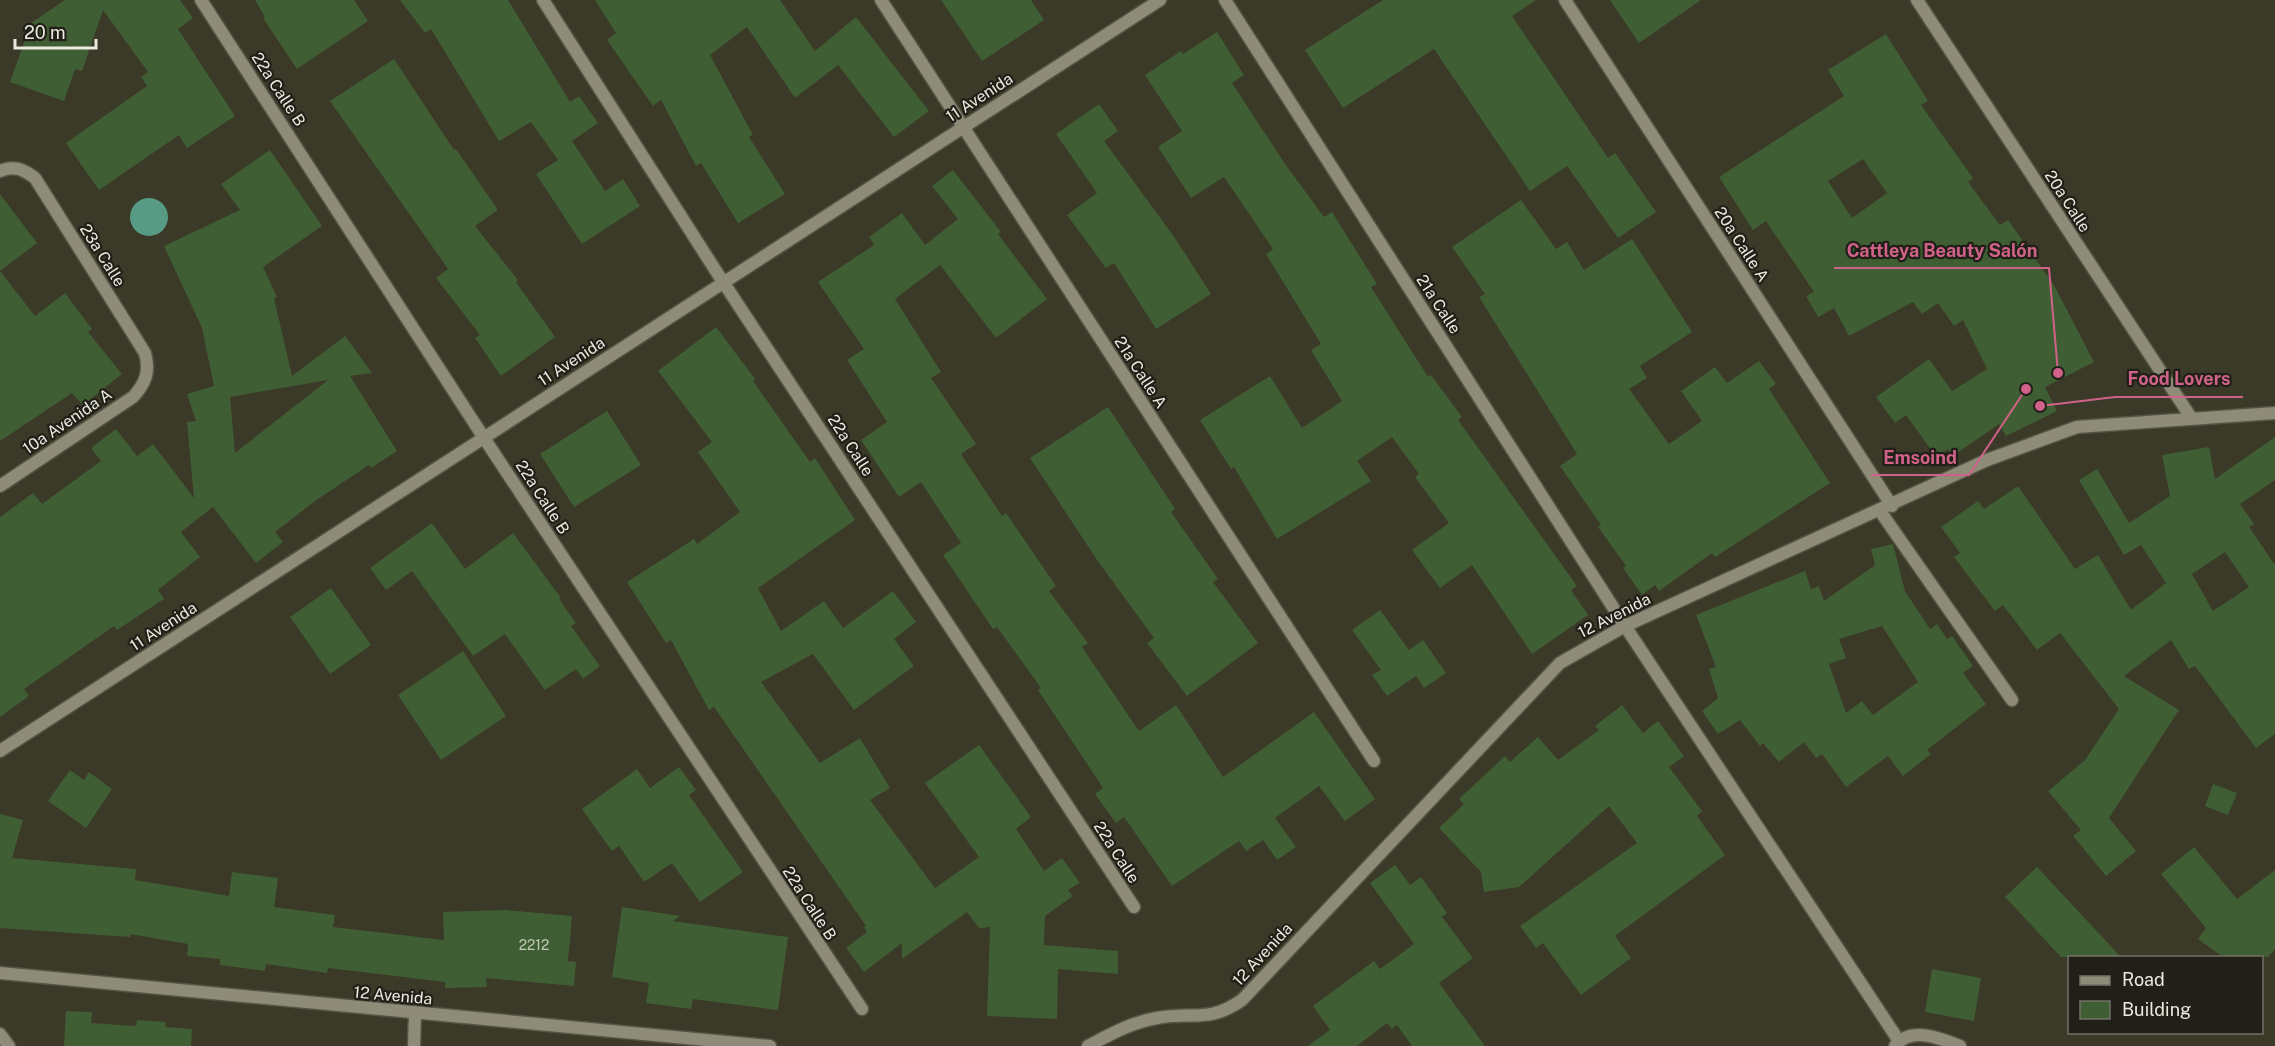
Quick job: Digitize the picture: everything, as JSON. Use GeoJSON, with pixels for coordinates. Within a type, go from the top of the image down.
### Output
{"type":"FeatureCollection","features":[{"type":"Feature","properties":{"kind":"street","name":"22a Calle B"},"geometry":{"type":"LineString","coordinates":[[201,0],[484,438],[862,1009]]}},
{"type":"Feature","properties":{"kind":"street","name":"22a Calle"},"geometry":{"type":"LineString","coordinates":[[543,0],[724,282],[1134,908]]}},
{"type":"Feature","properties":{"kind":"street","name":"21a Calle A"},"geometry":{"type":"LineString","coordinates":[[881,0],[1374,761]]}},
{"type":"Feature","properties":{"kind":"street","name":"11 Avenida"},"geometry":{"type":"LineString","coordinates":[[0,751],[1160,0]]}},
{"type":"Feature","properties":{"kind":"street","name":"21a Calle"},"geometry":{"type":"LineString","coordinates":[[1225,0],[1625,626],[1897,1043]]}},
{"type":"Feature","properties":{"kind":"street","name":"20a Calle A"},"geometry":{"type":"LineString","coordinates":[[1565,0],[1886,509],[2012,700]]}},
{"type":"Feature","properties":{"kind":"street","name":"20a Calle"},"geometry":{"type":"LineString","coordinates":[[1917,0],[2192,419]]}},
{"type":"Feature","properties":{"kind":"street","name":"23a Calle"},"geometry":{"type":"LineString","coordinates":[[4,169],[24,170],[35,178],[145,353],[148,364],[146,378]]}},
{"type":"Feature","properties":{"kind":"street","name":"10a Avenida A"},"geometry":{"type":"LineString","coordinates":[[0,486],[133,397],[146,378]]}},
{"type":"Feature","properties":{"kind":"street","name":"12 Avenida"},"geometry":{"type":"LineString","coordinates":[[1088,1046],[1131,1024],[1173,1015],[1213,1015],[1242,1000],[1560,663],[1625,626],[1886,509],[1987,460],[2077,427],[2275,413]]}},
{"type":"Feature","properties":{"kind":"street","name":"12 Avenida"},"geometry":{"type":"LineString","coordinates":[[0,980],[6,975],[771,1046]]}},
{"type":"Feature","properties":{"kind":"street"},"geometry":{"type":"LineString","coordinates":[[414,1046],[415,1013]]}},
{"type":"Feature","properties":{"kind":"street"},"geometry":{"type":"LineString","coordinates":[[0,1034],[9,1046]]}},
{"type":"Feature","properties":{"kind":"street"},"geometry":{"type":"LineString","coordinates":[[1897,1043],[1916,1035],[1938,1037],[1960,1046]]}},
{"type":"Feature","properties":{"kind":"shaded area"},"geometry":{"type":"Polygon","coordinates":[[[149,198],[162,204],[168,217],[162,230],[149,236],[136,230],[130,217],[136,204],[149,198]]]}},
{"type":"Feature","properties":{"kind":"building"},"geometry":{"type":"Polygon","coordinates":[[[65,0],[180,0],[193,18],[178,29],[235,116],[187,148],[179,135],[99,190],[66,143],[147,86],[141,77],[148,72],[103,10],[82,71],[75,69],[64,101],[10,82],[31,23],[65,0]]]}},
{"type":"Feature","properties":{"kind":"building"},"geometry":{"type":"Polygon","coordinates":[[[255,0],[354,0],[368,21],[297,69],[263,18],[265,17],[255,0]]]}},
{"type":"Feature","properties":{"kind":"building"},"geometry":{"type":"Polygon","coordinates":[[[400,0],[508,0],[570,102],[579,96],[598,123],[572,141],[605,191],[623,179],[640,206],[582,244],[536,174],[558,160],[531,122],[499,141],[431,29],[425,33],[400,0]]]}},
{"type":"Feature","properties":{"kind":"building"},"geometry":{"type":"Polygon","coordinates":[[[595,0],[780,0],[815,51],[856,17],[929,111],[894,137],[838,65],[795,98],[747,27],[710,55],[753,135],[749,137],[785,194],[738,223],[701,163],[696,166],[661,100],[653,106],[607,40],[616,33],[595,0]]]}},
{"type":"Feature","properties":{"kind":"building"},"geometry":{"type":"Polygon","coordinates":[[[941,0],[1031,0],[1044,20],[982,61],[941,0]]]}},
{"type":"Feature","properties":{"kind":"building"},"geometry":{"type":"Polygon","coordinates":[[[1383,0],[1536,0],[1512,16],[1608,158],[1615,153],[1656,212],[1618,238],[1567,166],[1530,191],[1434,49],[1343,108],[1305,50],[1383,0]]]}},
{"type":"Feature","properties":{"kind":"building"},"geometry":{"type":"Polygon","coordinates":[[[1610,0],[1701,0],[1639,43],[1610,0]]]}},
{"type":"Feature","properties":{"kind":"building"},"geometry":{"type":"Polygon","coordinates":[[[1217,32],[1244,75],[1232,83],[1285,164],[1324,217],[1332,212],[1377,284],[1371,287],[1428,377],[1431,375],[1462,417],[1458,420],[1577,586],[1571,590],[1588,615],[1532,654],[1472,565],[1440,588],[1412,550],[1449,523],[1415,477],[1419,474],[1392,437],[1357,461],[1371,481],[1277,539],[1234,467],[1231,469],[1200,420],[1270,376],[1302,428],[1342,401],[1311,350],[1321,344],[1266,254],[1273,249],[1224,177],[1191,198],[1158,147],[1182,131],[1145,75],[1181,51],[1183,54],[1217,32]]]}},
{"type":"Feature","properties":{"kind":"building"},"geometry":{"type":"Polygon","coordinates":[[[1886,34],[1928,101],[1921,105],[1973,178],[1968,182],[2000,225],[2008,220],[2025,244],[2055,287],[2094,362],[2045,387],[2057,411],[2006,436],[1999,424],[1953,456],[1948,449],[1937,458],[1906,415],[1895,423],[1876,397],[1929,359],[1952,391],[1987,369],[1963,320],[1954,326],[1938,303],[1922,314],[1913,302],[1849,336],[1834,308],[1818,317],[1806,296],[1814,292],[1766,221],[1753,230],[1719,177],[1844,96],[1828,70],[1886,34]],[[1863,159],[1828,181],[1852,218],[1887,193],[1863,159]]]}},
{"type":"Feature","properties":{"kind":"building"},"geometry":{"type":"Polygon","coordinates":[[[394,59],[454,150],[456,149],[498,210],[475,226],[518,280],[516,282],[555,337],[501,376],[475,338],[480,335],[436,278],[448,269],[330,101],[394,59]]]}},
{"type":"Feature","properties":{"kind":"building"},"geometry":{"type":"Polygon","coordinates":[[[1099,104],[1118,131],[1104,141],[1175,238],[1211,294],[1156,329],[1114,263],[1106,268],[1067,215],[1097,193],[1056,134],[1099,104]]]}},
{"type":"Feature","properties":{"kind":"building"},"geometry":{"type":"Polygon","coordinates":[[[270,150],[322,226],[263,267],[277,297],[274,298],[292,376],[345,336],[372,373],[350,376],[397,451],[371,468],[369,465],[315,501],[275,532],[283,542],[256,563],[213,507],[181,532],[200,557],[158,590],[164,599],[117,630],[114,626],[24,689],[29,696],[0,717],[0,517],[33,493],[42,504],[101,461],[91,448],[116,429],[137,456],[153,444],[194,498],[187,422],[196,421],[187,394],[214,386],[202,328],[164,246],[240,210],[221,184],[270,150]],[[328,380],[230,397],[235,453],[328,380]]]}},
{"type":"Feature","properties":{"kind":"building"},"geometry":{"type":"Polygon","coordinates":[[[953,170],[1001,232],[998,234],[1047,299],[996,338],[940,265],[895,299],[941,372],[931,378],[976,444],[961,454],[1002,516],[1006,513],[1056,586],[1049,591],[1088,643],[1082,647],[1139,731],[1176,705],[1223,777],[1314,712],[1375,799],[1345,821],[1319,786],[1275,818],[1296,847],[1277,860],[1263,840],[1246,851],[1239,841],[1172,886],[1124,817],[1116,823],[1095,794],[1103,788],[1038,690],[1041,688],[997,627],[993,629],[943,555],[961,543],[921,482],[899,497],[861,440],[887,422],[847,360],[864,349],[818,282],[874,245],[869,237],[902,213],[925,245],[958,219],[932,186],[953,170]]]}},
{"type":"Feature","properties":{"kind":"building"},"geometry":{"type":"Polygon","coordinates":[[[0,194],[37,243],[0,271],[0,194]]]}},
{"type":"Feature","properties":{"kind":"building"},"geometry":{"type":"Polygon","coordinates":[[[1521,200],[1556,249],[1567,242],[1584,270],[1632,239],[1692,332],[1640,366],[1647,378],[1629,389],[1669,444],[1702,421],[1681,391],[1715,367],[1727,383],[1759,361],[1776,384],[1769,389],[1830,483],[1715,557],[1712,553],[1659,591],[1655,585],[1642,595],[1623,568],[1626,566],[1598,527],[1601,525],[1560,466],[1577,454],[1479,297],[1485,294],[1452,247],[1521,200]]]}},
{"type":"Feature","properties":{"kind":"building"},"geometry":{"type":"Polygon","coordinates":[[[0,271],[35,316],[65,293],[92,329],[88,332],[122,374],[83,405],[72,393],[0,441],[0,271]]]}},
{"type":"Feature","properties":{"kind":"building"},"geometry":{"type":"Polygon","coordinates":[[[716,327],[755,379],[753,381],[810,462],[815,458],[855,520],[758,588],[781,631],[824,601],[843,628],[893,591],[916,622],[894,639],[914,666],[854,710],[813,654],[761,682],[820,763],[860,738],[890,788],[870,800],[935,888],[979,857],[925,783],[979,745],[1031,817],[1016,829],[1044,871],[1062,858],[1080,883],[1068,890],[1073,896],[1045,916],[1044,945],[1118,951],[1118,974],[1058,969],[1057,1019],[987,1016],[990,927],[979,928],[967,912],[902,959],[902,943],[864,972],[846,948],[867,932],[864,927],[866,926],[714,707],[709,710],[671,640],[666,643],[627,582],[694,539],[697,544],[740,512],[698,452],[712,442],[658,371],[716,327]]]}},
{"type":"Feature","properties":{"kind":"building"},"geometry":{"type":"Polygon","coordinates":[[[1108,407],[1175,509],[1171,512],[1218,579],[1213,582],[1258,643],[1187,696],[1147,643],[1154,638],[1097,560],[1030,458],[1108,407]]]}},
{"type":"Feature","properties":{"kind":"building"},"geometry":{"type":"Polygon","coordinates":[[[607,411],[641,465],[574,507],[540,454],[607,411]]]}},
{"type":"Feature","properties":{"kind":"building"},"geometry":{"type":"Polygon","coordinates":[[[2275,437],[2275,480],[2240,504],[2254,524],[2249,527],[2275,565],[2275,734],[2256,748],[2195,666],[2189,669],[2171,640],[2124,676],[2179,710],[2109,818],[2136,851],[2106,876],[2073,836],[2081,830],[2048,791],[2085,760],[2119,709],[2060,633],[2037,650],[2003,605],[1995,611],[1954,557],[1960,553],[1941,527],[1978,501],[1984,509],[2018,486],[2075,569],[2098,555],[2131,610],[2166,583],[2141,545],[2124,555],[2079,480],[2097,469],[2129,523],[2170,496],[2162,455],[2209,447],[2215,479],[2275,437]],[[2225,552],[2192,574],[2213,611],[2249,587],[2225,552]]]}},
{"type":"Feature","properties":{"kind":"building"},"geometry":{"type":"Polygon","coordinates":[[[432,523],[465,569],[513,533],[561,598],[559,599],[576,623],[571,626],[600,666],[583,679],[576,669],[545,690],[505,634],[473,656],[412,571],[386,590],[370,568],[432,523]]]}},
{"type":"Feature","properties":{"kind":"building"},"geometry":{"type":"Polygon","coordinates":[[[1893,544],[1905,591],[1930,629],[1937,624],[1947,639],[1952,636],[1973,666],[1963,673],[1986,704],[1927,750],[1931,754],[1903,776],[1888,756],[1846,787],[1822,754],[1816,758],[1804,742],[1779,762],[1763,743],[1760,746],[1740,720],[1718,734],[1702,711],[1718,698],[1709,669],[1716,667],[1696,615],[1805,571],[1811,589],[1819,586],[1824,601],[1875,565],[1871,549],[1893,544]],[[1882,626],[1839,639],[1846,658],[1829,664],[1846,713],[1862,701],[1873,715],[1918,682],[1882,626]]]}},
{"type":"Feature","properties":{"kind":"building"},"geometry":{"type":"Polygon","coordinates":[[[331,588],[371,645],[330,674],[290,617],[331,588]]]}},
{"type":"Feature","properties":{"kind":"building"},"geometry":{"type":"Polygon","coordinates":[[[1380,610],[1409,650],[1423,640],[1446,673],[1424,688],[1416,676],[1387,696],[1372,675],[1381,670],[1352,630],[1380,610]]]}},
{"type":"Feature","properties":{"kind":"building"},"geometry":{"type":"Polygon","coordinates":[[[463,651],[506,716],[441,760],[398,695],[463,651]]]}},
{"type":"Feature","properties":{"kind":"building"},"geometry":{"type":"Polygon","coordinates":[[[1622,705],[1643,733],[1658,721],[1684,756],[1669,767],[1702,811],[1697,816],[1725,855],[1615,936],[1631,958],[1581,995],[1543,943],[1536,948],[1520,926],[1637,843],[1609,806],[1519,887],[1484,892],[1481,872],[1439,828],[1464,804],[1459,799],[1505,756],[1510,762],[1538,737],[1558,760],[1599,730],[1595,726],[1622,705]]]}},
{"type":"Feature","properties":{"kind":"building"},"geometry":{"type":"Polygon","coordinates":[[[679,767],[696,790],[689,795],[743,872],[700,902],[672,863],[644,882],[619,846],[612,851],[582,809],[637,769],[650,788],[679,767]]]}},
{"type":"Feature","properties":{"kind":"building"},"geometry":{"type":"Polygon","coordinates":[[[70,770],[84,780],[89,772],[112,789],[86,828],[48,801],[70,770]]]}},
{"type":"Feature","properties":{"kind":"building"},"geometry":{"type":"Polygon","coordinates":[[[2213,784],[2237,793],[2228,815],[2205,806],[2213,784]]]}},
{"type":"Feature","properties":{"kind":"building"},"geometry":{"type":"Polygon","coordinates":[[[0,814],[23,820],[12,858],[136,869],[135,880],[229,896],[232,872],[278,878],[274,907],[335,915],[333,927],[444,940],[443,912],[506,910],[572,916],[568,961],[576,962],[574,986],[486,978],[487,987],[445,988],[445,982],[328,968],[327,973],[266,964],[265,971],[220,965],[220,959],[187,956],[188,944],[130,934],[130,937],[0,928],[0,814]]]}},
{"type":"Feature","properties":{"kind":"building"},"geometry":{"type":"Polygon","coordinates":[[[2194,847],[2237,899],[2275,870],[2275,949],[2268,957],[2222,956],[2198,939],[2206,928],[2161,874],[2194,847]]]}},
{"type":"Feature","properties":{"kind":"building"},"geometry":{"type":"Polygon","coordinates":[[[1395,865],[1410,885],[1421,877],[1447,913],[1442,917],[1473,958],[1439,983],[1485,1046],[1412,1046],[1397,1025],[1392,1029],[1387,1023],[1357,1046],[1308,1046],[1330,1030],[1313,1006],[1374,961],[1380,969],[1414,944],[1370,883],[1395,865]]]}},
{"type":"Feature","properties":{"kind":"building"},"geometry":{"type":"Polygon","coordinates":[[[2037,867],[2120,956],[2061,957],[2005,897],[2037,867]]]}},
{"type":"Feature","properties":{"kind":"building"},"geometry":{"type":"Polygon","coordinates":[[[622,907],[680,916],[673,921],[788,937],[778,1010],[693,999],[691,1009],[646,1003],[649,983],[612,977],[622,907]]]}},
{"type":"Feature","properties":{"kind":"building"},"geometry":{"type":"Polygon","coordinates":[[[1932,969],[1981,978],[1974,1021],[1925,1012],[1932,969]]]}},
{"type":"Feature","properties":{"kind":"building"},"geometry":{"type":"Polygon","coordinates":[[[66,1011],[92,1012],[91,1023],[136,1026],[137,1020],[166,1022],[165,1027],[192,1029],[191,1046],[64,1046],[66,1011]]]}},
{"type":"Feature","properties":{"kind":"place","name":"Cattleya Beauty Salón"},"geometry":{"type":"Point","coordinates":[2058,373]}},
{"type":"Feature","properties":{"kind":"place","name":"Emsoind"},"geometry":{"type":"Point","coordinates":[2026,389]}},
{"type":"Feature","properties":{"kind":"place","name":"Food Lovers"},"geometry":{"type":"Point","coordinates":[2040,406]}}]}
